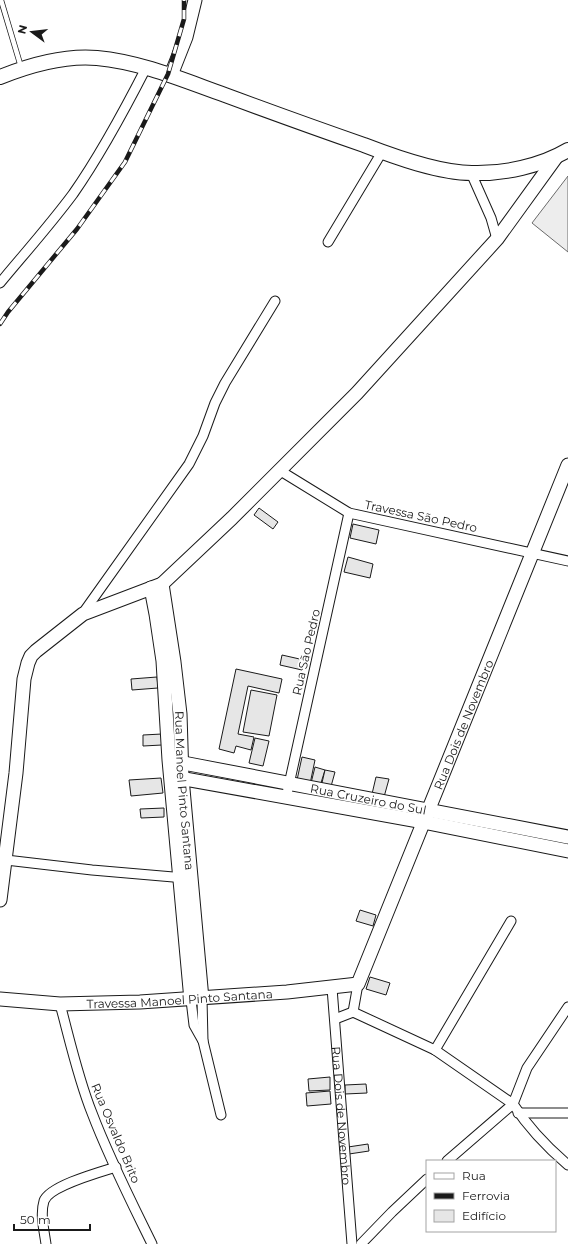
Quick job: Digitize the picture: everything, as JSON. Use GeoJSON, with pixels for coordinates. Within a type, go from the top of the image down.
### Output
{"type":"FeatureCollection","features":[{"type":"Feature","properties":{"kind":"main road"},"geometry":{"type":"LineString","coordinates":[[0,77],[39,64],[62,60],[96,58],[122,61],[171,75],[396,157],[447,170],[471,173],[502,171],[524,167],[563,153]]}},
{"type":"Feature","properties":{"kind":"street"},"geometry":{"type":"LineString","coordinates":[[171,75],[186,37],[196,0]]}},
{"type":"Feature","properties":{"kind":"street"},"geometry":{"type":"LineString","coordinates":[[0,283],[73,193],[125,111],[146,68]]}},
{"type":"Feature","properties":{"kind":"street"},"geometry":{"type":"LineString","coordinates":[[328,242],[382,152]]}},
{"type":"Feature","properties":{"kind":"street"},"geometry":{"type":"LineString","coordinates":[[83,614],[157,586],[232,518],[357,393],[497,239],[563,153]]}},
{"type":"Feature","properties":{"kind":"street"},"geometry":{"type":"LineString","coordinates":[[471,173],[491,218],[497,239]]}},
{"type":"Feature","properties":{"kind":"street"},"geometry":{"type":"LineString","coordinates":[[0,900],[16,773],[24,679],[28,663],[36,651],[83,614],[190,464],[225,383],[275,301]]}},
{"type":"Feature","properties":{"kind":"street","name":"Rua Dois de Novembro"},"geometry":{"type":"LineString","coordinates":[[358,984],[568,465]]}},
{"type":"Feature","properties":{"kind":"street","name":"Travessa São Pedro"},"geometry":{"type":"LineString","coordinates":[[279,470],[349,513],[533,552],[568,561]]}},
{"type":"Feature","properties":{"kind":"street","name":"Rua São Pedro"},"geometry":{"type":"LineString","coordinates":[[286,798],[349,513]]}},
{"type":"Feature","properties":{"kind":"street","name":"Rua Manoel Pinto Santana"},"geometry":{"type":"LineString","coordinates":[[157,586],[174,662],[180,714],[175,761],[196,999]]}},
{"type":"Feature","properties":{"kind":"street","name":"Rua Cruzeiro do Sul"},"geometry":{"type":"LineString","coordinates":[[175,761],[289,784],[568,851]]}},
{"type":"Feature","properties":{"kind":"street","name":"Rua Cruzeiro do Sul"},"geometry":{"type":"LineString","coordinates":[[176,777],[286,798],[541,831],[568,836]]}},
{"type":"Feature","properties":{"kind":"street"},"geometry":{"type":"LineString","coordinates":[[538,845],[541,831]]}},
{"type":"Feature","properties":{"kind":"street"},"geometry":{"type":"LineString","coordinates":[[6,860],[92,870],[185,878]]}},
{"type":"Feature","properties":{"kind":"street"},"geometry":{"type":"LineString","coordinates":[[435,1050],[511,921]]}},
{"type":"Feature","properties":{"kind":"street"},"geometry":{"type":"LineString","coordinates":[[353,1012],[358,984]]}},
{"type":"Feature","properties":{"kind":"street","name":"Travessa Manoel Pinto Santana"},"geometry":{"type":"LineString","coordinates":[[0,999],[60,1004],[196,999],[332,988],[358,984]]}},
{"type":"Feature","properties":{"kind":"street","name":"Rua Dois de Novembro"},"geometry":{"type":"LineString","coordinates":[[332,988],[352,1244]]}},
{"type":"Feature","properties":{"kind":"street"},"geometry":{"type":"LineString","coordinates":[[196,999],[203,1041],[221,1115]]}},
{"type":"Feature","properties":{"kind":"street","name":"Rua Osvaldo Brito"},"geometry":{"type":"LineString","coordinates":[[60,1004],[75,1063],[92,1112],[152,1244]]}},
{"type":"Feature","properties":{"kind":"street"},"geometry":{"type":"LineString","coordinates":[[448,1160],[513,1104],[527,1068],[568,1007]]}},
{"type":"Feature","properties":{"kind":"street"},"geometry":{"type":"LineString","coordinates":[[335,1019],[353,1012],[435,1050],[513,1104],[518,1113],[554,1153],[568,1165]]}},
{"type":"Feature","properties":{"kind":"street"},"geometry":{"type":"LineString","coordinates":[[518,1113],[568,1113]]}},
{"type":"Feature","properties":{"kind":"street"},"geometry":{"type":"LineString","coordinates":[[46,1244],[42,1214],[45,1199],[48,1195],[58,1188],[116,1167]]}},
{"type":"Feature","properties":{"kind":"street"},"geometry":{"type":"LineString","coordinates":[[361,1244],[426,1180]]}},
{"type":"Feature","properties":{"kind":"lane"},"geometry":{"type":"LineString","coordinates":[[1,0],[21,70]]}},
{"type":"Feature","properties":{"kind":"shaded area"},"geometry":{"type":"Polygon","coordinates":[[[568,176],[568,252],[532,223],[568,176]]]}},
{"type":"Feature","properties":{"kind":"building"},"geometry":{"type":"Polygon","coordinates":[[[259,508],[278,522],[273,529],[254,515],[259,508]]]}},
{"type":"Feature","properties":{"kind":"building"},"geometry":{"type":"Polygon","coordinates":[[[353,524],[379,530],[376,544],[350,538],[353,524]]]}},
{"type":"Feature","properties":{"kind":"building"},"geometry":{"type":"Polygon","coordinates":[[[348,557],[373,564],[370,578],[344,572],[348,557]]]}},
{"type":"Feature","properties":{"kind":"building"},"geometry":{"type":"Polygon","coordinates":[[[282,655],[304,660],[302,670],[280,665],[282,655]]]}},
{"type":"Feature","properties":{"kind":"building"},"geometry":{"type":"Polygon","coordinates":[[[236,669],[282,679],[279,693],[248,686],[238,734],[254,737],[251,750],[236,746],[234,753],[219,749],[236,669]]]}},
{"type":"Feature","properties":{"kind":"building"},"geometry":{"type":"Polygon","coordinates":[[[157,677],[158,688],[132,690],[131,679],[157,677]]]}},
{"type":"Feature","properties":{"kind":"building"},"geometry":{"type":"Polygon","coordinates":[[[251,690],[277,695],[269,736],[243,732],[251,690]]]}},
{"type":"Feature","properties":{"kind":"building"},"geometry":{"type":"Polygon","coordinates":[[[162,734],[162,745],[143,746],[143,735],[162,734]]]}},
{"type":"Feature","properties":{"kind":"building"},"geometry":{"type":"Polygon","coordinates":[[[255,738],[269,741],[263,766],[249,763],[255,738]]]}},
{"type":"Feature","properties":{"kind":"building"},"geometry":{"type":"Polygon","coordinates":[[[302,757],[315,760],[310,784],[297,780],[302,757]]]}},
{"type":"Feature","properties":{"kind":"building"},"geometry":{"type":"Polygon","coordinates":[[[315,767],[325,770],[320,786],[311,783],[315,767]]]}},
{"type":"Feature","properties":{"kind":"building"},"geometry":{"type":"Polygon","coordinates":[[[325,770],[335,772],[330,790],[321,787],[325,770]]]}},
{"type":"Feature","properties":{"kind":"building"},"geometry":{"type":"Polygon","coordinates":[[[376,777],[389,779],[384,797],[372,794],[376,777]]]}},
{"type":"Feature","properties":{"kind":"building"},"geometry":{"type":"Polygon","coordinates":[[[161,778],[163,793],[131,796],[129,780],[161,778]]]}},
{"type":"Feature","properties":{"kind":"building"},"geometry":{"type":"Polygon","coordinates":[[[164,808],[164,817],[141,818],[140,809],[164,808]]]}},
{"type":"Feature","properties":{"kind":"building"},"geometry":{"type":"Polygon","coordinates":[[[360,910],[376,915],[373,926],[356,921],[360,910]]]}},
{"type":"Feature","properties":{"kind":"building"},"geometry":{"type":"Polygon","coordinates":[[[370,977],[390,983],[386,995],[366,989],[370,977]]]}},
{"type":"Feature","properties":{"kind":"building"},"geometry":{"type":"Polygon","coordinates":[[[330,1077],[330,1090],[309,1091],[308,1079],[330,1077]]]}},
{"type":"Feature","properties":{"kind":"building"},"geometry":{"type":"Polygon","coordinates":[[[366,1084],[367,1093],[345,1094],[345,1085],[366,1084]]]}},
{"type":"Feature","properties":{"kind":"building"},"geometry":{"type":"Polygon","coordinates":[[[330,1091],[331,1104],[307,1106],[306,1093],[330,1091]]]}},
{"type":"Feature","properties":{"kind":"building"},"geometry":{"type":"Polygon","coordinates":[[[368,1144],[369,1151],[349,1154],[348,1147],[368,1144]]]}},
{"type":"Feature","properties":{"kind":"railway"},"geometry":{"type":"LineString","coordinates":[[0,324],[8,312],[77,229],[125,162],[168,74],[184,19],[184,0]]}}]}
